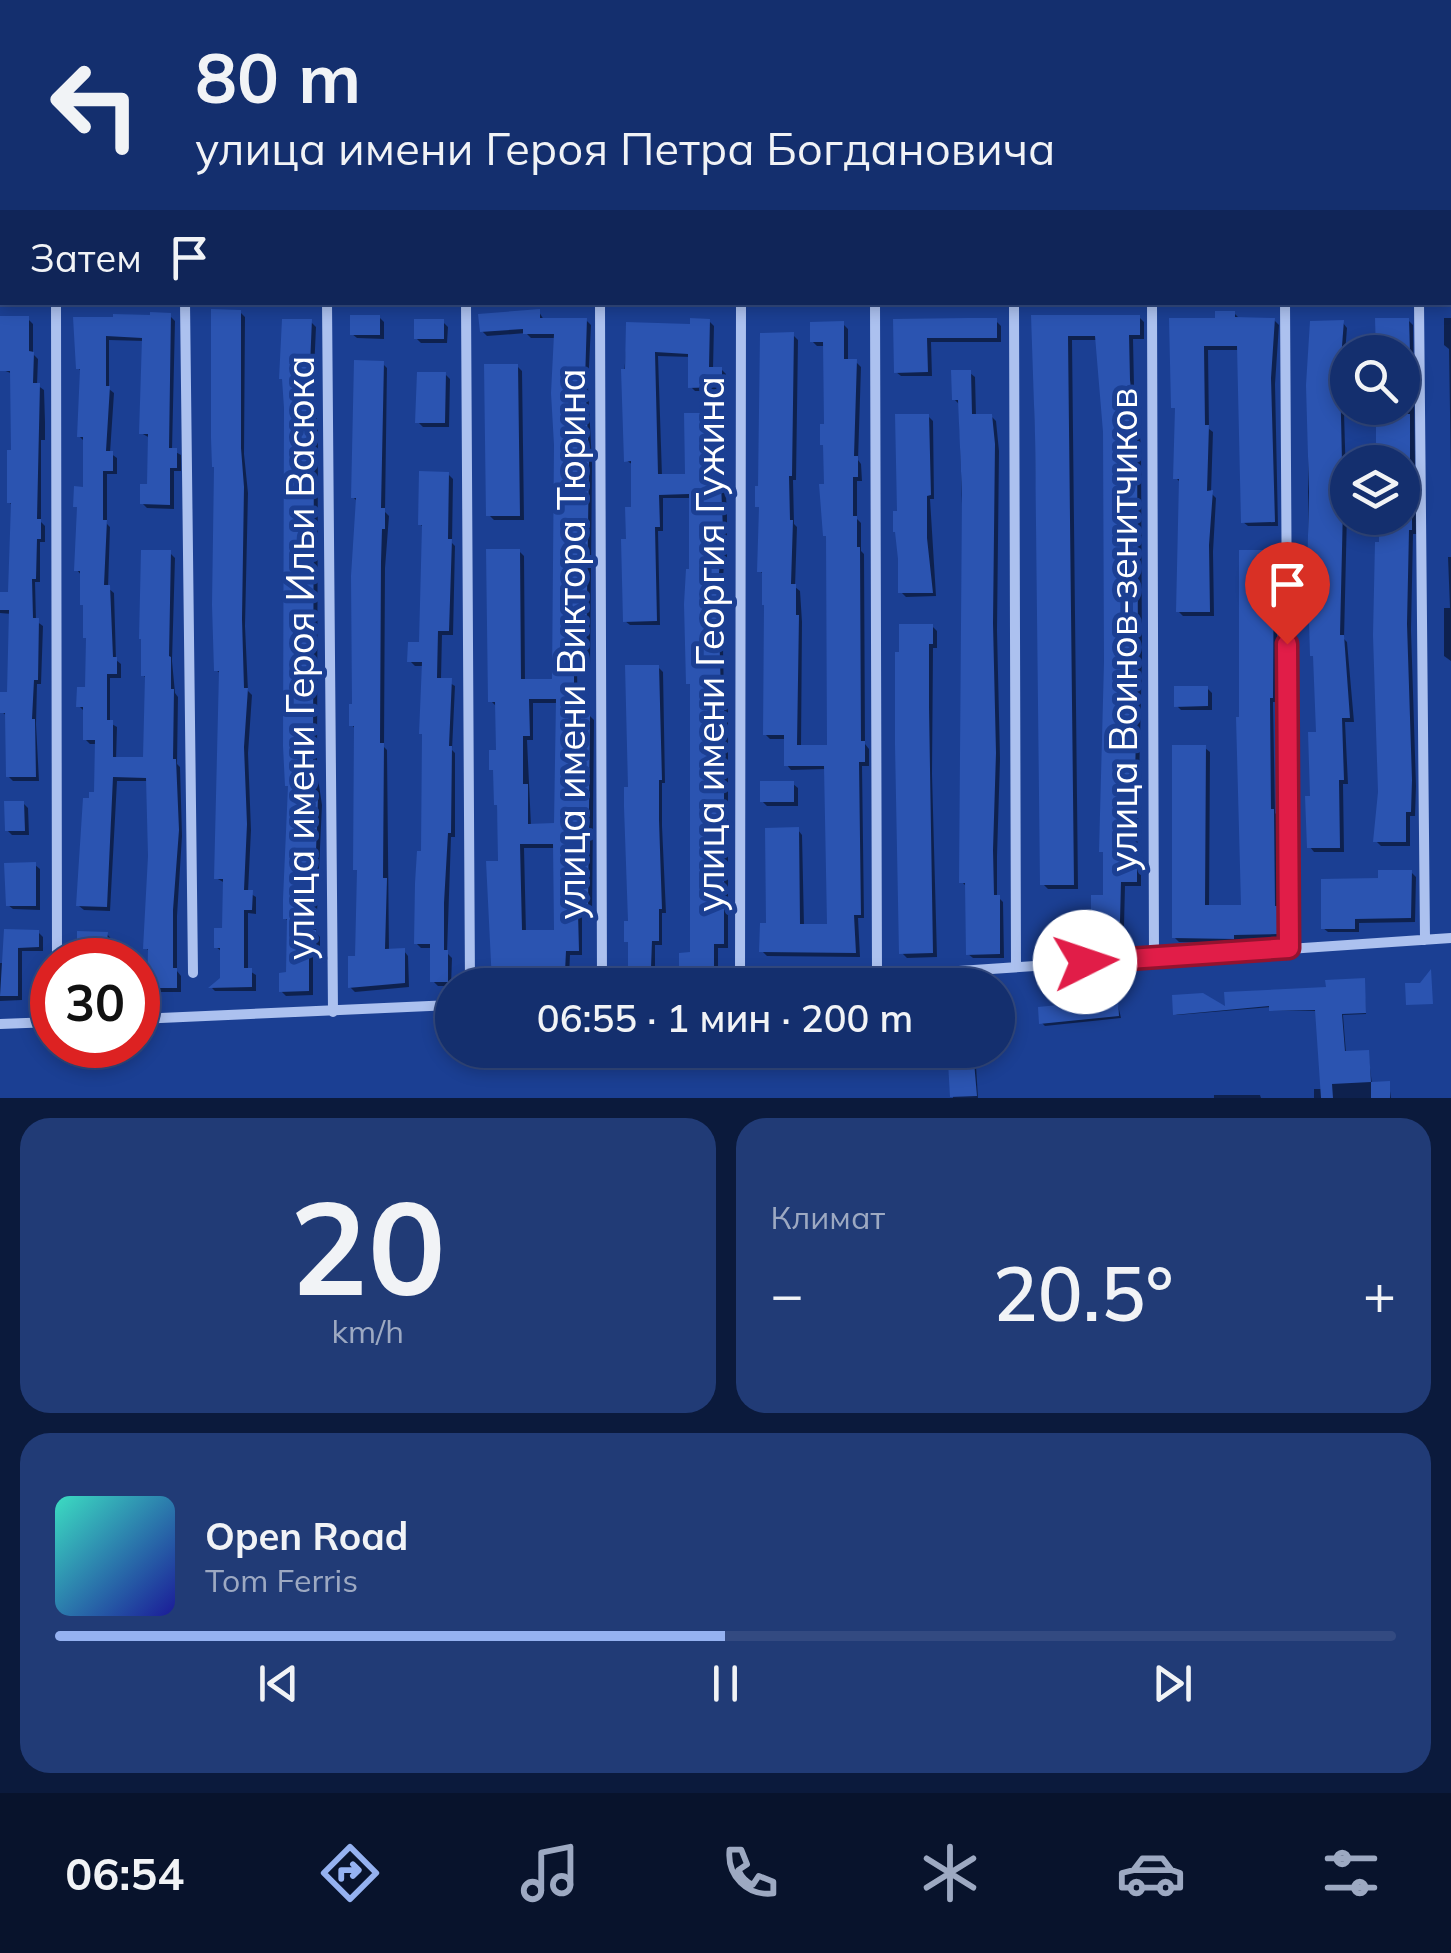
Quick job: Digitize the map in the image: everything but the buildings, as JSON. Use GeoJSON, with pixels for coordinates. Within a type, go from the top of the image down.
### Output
{"type":"FeatureCollection","features":[{"type":"Feature","properties":{"kind":"street"},"geometry":{"type":"LineString","coordinates":[[56,305],[57,938]]}},
{"type":"Feature","properties":{"kind":"street"},"geometry":{"type":"LineString","coordinates":[[185,305],[192,973]]}},
{"type":"Feature","properties":{"kind":"street","name":"улица имени Героя Ильи Васюка"},"geometry":{"type":"LineString","coordinates":[[328,305],[333,1012]]}},
{"type":"Feature","properties":{"kind":"street"},"geometry":{"type":"LineString","coordinates":[[466,305],[470,968]]}},
{"type":"Feature","properties":{"kind":"street","name":"улица имени Виктора Тюрина"},"geometry":{"type":"LineString","coordinates":[[600,305],[602,968]]}},
{"type":"Feature","properties":{"kind":"street","name":"улица имени Георгия Гужина"},"geometry":{"type":"LineString","coordinates":[[740,305],[740,968]]}},
{"type":"Feature","properties":{"kind":"street"},"geometry":{"type":"LineString","coordinates":[[875,305],[877,968]]}},
{"type":"Feature","properties":{"kind":"street"},"geometry":{"type":"LineString","coordinates":[[1014,305],[1016,968],[1451,938]]}},
{"type":"Feature","properties":{"kind":"street","name":"улица Воинов-зенитчиков"},"geometry":{"type":"LineString","coordinates":[[1152,305],[1154,958]]}},
{"type":"Feature","properties":{"kind":"street"},"geometry":{"type":"LineString","coordinates":[[1284,305],[1289,948]]}},
{"type":"Feature","properties":{"kind":"street"},"geometry":{"type":"LineString","coordinates":[[1419,305],[1425,940]]}},
{"type":"Feature","properties":{"kind":"street"},"geometry":{"type":"LineString","coordinates":[[160,1018],[435,1005]]}},
{"type":"Feature","properties":{"kind":"street"},"geometry":{"type":"LineString","coordinates":[[0,1024],[30,1023]]}},
{"type":"Feature","properties":{"kind":"route"},"geometry":{"type":"LineString","coordinates":[[1085,962],[1289,948],[1287,644]]}}]}
